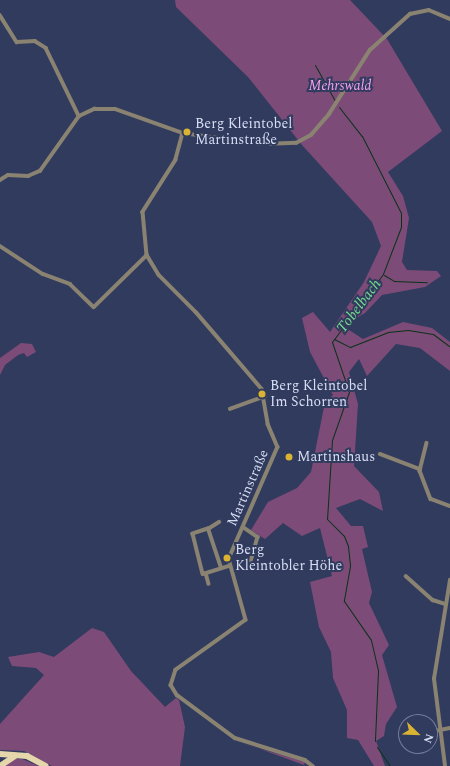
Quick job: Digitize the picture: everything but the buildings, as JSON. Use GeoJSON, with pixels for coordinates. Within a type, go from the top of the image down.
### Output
{"type":"FeatureCollection","features":[{"type":"Feature","properties":{"kind":"highway"},"geometry":{"type":"LineString","coordinates":[[0,754],[28,756],[42,766]]}},
{"type":"Feature","properties":{"kind":"highway"},"geometry":{"type":"LineString","coordinates":[[0,766],[12,756],[27,758],[42,766]]}},
{"type":"Feature","properties":{"kind":"street"},"geometry":{"type":"LineString","coordinates":[[0,180],[8,175],[28,176],[40,172],[79,116],[94,109],[115,109],[183,133],[235,143],[296,143],[311,134],[329,114],[370,50],[385,34],[417,11],[432,11],[450,19]]}},
{"type":"Feature","properties":{"kind":"street"},"geometry":{"type":"LineString","coordinates":[[0,15],[17,42],[35,41],[46,48],[79,116]]}},
{"type":"Feature","properties":{"kind":"street"},"geometry":{"type":"LineString","coordinates":[[183,133],[176,160],[144,212],[147,255],[159,275],[211,328],[265,396],[230,409]]}},
{"type":"Feature","properties":{"kind":"street"},"geometry":{"type":"LineString","coordinates":[[0,246],[43,274],[70,284],[94,307],[147,255]]}},
{"type":"Feature","properties":{"kind":"street","name":"Martinstraße"},"geometry":{"type":"LineString","coordinates":[[229,566],[243,527],[278,447],[268,424],[265,396]]}},
{"type":"Feature","properties":{"kind":"street"},"geometry":{"type":"LineString","coordinates":[[427,443],[420,469],[431,499],[450,506]]}},
{"type":"Feature","properties":{"kind":"street"},"geometry":{"type":"LineString","coordinates":[[380,454],[420,469]]}},
{"type":"Feature","properties":{"kind":"street"},"geometry":{"type":"LineString","coordinates":[[209,584],[206,573],[191,538],[193,534],[208,529],[219,522]]}},
{"type":"Feature","properties":{"kind":"street"},"geometry":{"type":"LineString","coordinates":[[243,527],[258,537],[251,561]]}},
{"type":"Feature","properties":{"kind":"street"},"geometry":{"type":"LineString","coordinates":[[208,529],[221,568]]}},
{"type":"Feature","properties":{"kind":"street"},"geometry":{"type":"LineString","coordinates":[[206,573],[229,566],[246,611],[246,620],[176,670],[171,681],[177,695],[235,738],[305,760],[313,766]]}},
{"type":"Feature","properties":{"kind":"street"},"geometry":{"type":"LineString","coordinates":[[406,576],[433,600],[445,604]]}},
{"type":"Feature","properties":{"kind":"street"},"geometry":{"type":"LineString","coordinates":[[450,580],[434,679],[439,730],[445,766],[450,764]]}},
{"type":"Feature","properties":{"kind":"street"},"geometry":{"type":"LineString","coordinates":[[439,730],[450,728]]}},
{"type":"Feature","properties":{"kind":"green space","name":"Mehrswald"},"geometry":{"type":"Polygon","coordinates":[[[175,0],[350,0],[387,39],[442,131],[388,172],[403,196],[409,218],[402,262],[407,270],[437,271],[441,276],[425,287],[382,295],[365,313],[343,326],[363,339],[403,322],[432,328],[450,342],[450,371],[420,348],[396,344],[367,376],[359,359],[349,372],[358,404],[354,466],[379,492],[383,511],[360,499],[336,508],[351,526],[363,526],[368,547],[362,549],[372,592],[369,603],[389,645],[382,655],[397,707],[386,724],[384,736],[376,741],[385,766],[374,766],[358,740],[347,738],[347,710],[333,678],[331,652],[319,627],[310,582],[332,576],[320,528],[302,536],[283,523],[265,539],[251,530],[268,502],[297,488],[311,472],[325,402],[333,395],[310,352],[302,318],[313,312],[330,332],[364,282],[381,246],[372,222],[302,145],[248,77],[176,7],[175,0]]]}},
{"type":"Feature","properties":{"kind":"green space"},"geometry":{"type":"Polygon","coordinates":[[[21,343],[32,344],[36,352],[27,357],[24,353],[18,355],[5,365],[0,375],[0,358],[21,343]]]}},
{"type":"Feature","properties":{"kind":"green space"},"geometry":{"type":"Polygon","coordinates":[[[92,628],[104,632],[131,671],[165,707],[176,698],[179,700],[185,727],[180,766],[52,766],[24,751],[0,750],[0,724],[44,675],[36,668],[12,666],[8,657],[39,652],[54,657],[92,628]]]}},
{"type":"Feature","properties":{"kind":"green space"},"geometry":{"type":"Polygon","coordinates":[[[257,748],[305,762],[304,765],[257,748]]]}},
{"type":"Feature","properties":{"kind":"green space"},"geometry":{"type":"Polygon","coordinates":[[[12,759],[22,759],[39,766],[3,766],[12,759]]]}},
{"type":"Feature","properties":{"kind":"waterway","name":"Tobelbach"},"geometry":{"type":"LineString","coordinates":[[315,65],[335,101]]}},
{"type":"Feature","properties":{"kind":"waterway","name":"Tobelbach"},"geometry":{"type":"LineString","coordinates":[[339,107],[362,136],[401,213],[401,227],[383,274],[332,342],[349,392],[332,440],[327,519],[344,536],[348,546],[350,566],[344,601],[371,640],[378,671],[375,741]]}},
{"type":"Feature","properties":{"kind":"waterway"},"geometry":{"type":"LineString","coordinates":[[384,275],[394,281],[427,282]]}},
{"type":"Feature","properties":{"kind":"waterway"},"geometry":{"type":"LineString","coordinates":[[334,339],[350,347],[388,332],[408,330],[433,334],[450,347]]}},
{"type":"Feature","properties":{"kind":"waterway","name":"Tobelbach"},"geometry":{"type":"LineString","coordinates":[[377,747],[390,766]]}},
{"type":"Feature","properties":{"kind":"place","name":"Berg Kleintobel Martinstraße"},"geometry":{"type":"Point","coordinates":[187,132]}},
{"type":"Feature","properties":{"kind":"place","name":"Berg Kleintobel Im Schorren"},"geometry":{"type":"Point","coordinates":[262,394]}},
{"type":"Feature","properties":{"kind":"place","name":"Martinshaus"},"geometry":{"type":"Point","coordinates":[289,457]}},
{"type":"Feature","properties":{"kind":"place","name":"Berg Kleintobler Höhe"},"geometry":{"type":"Point","coordinates":[227,558]}}]}
